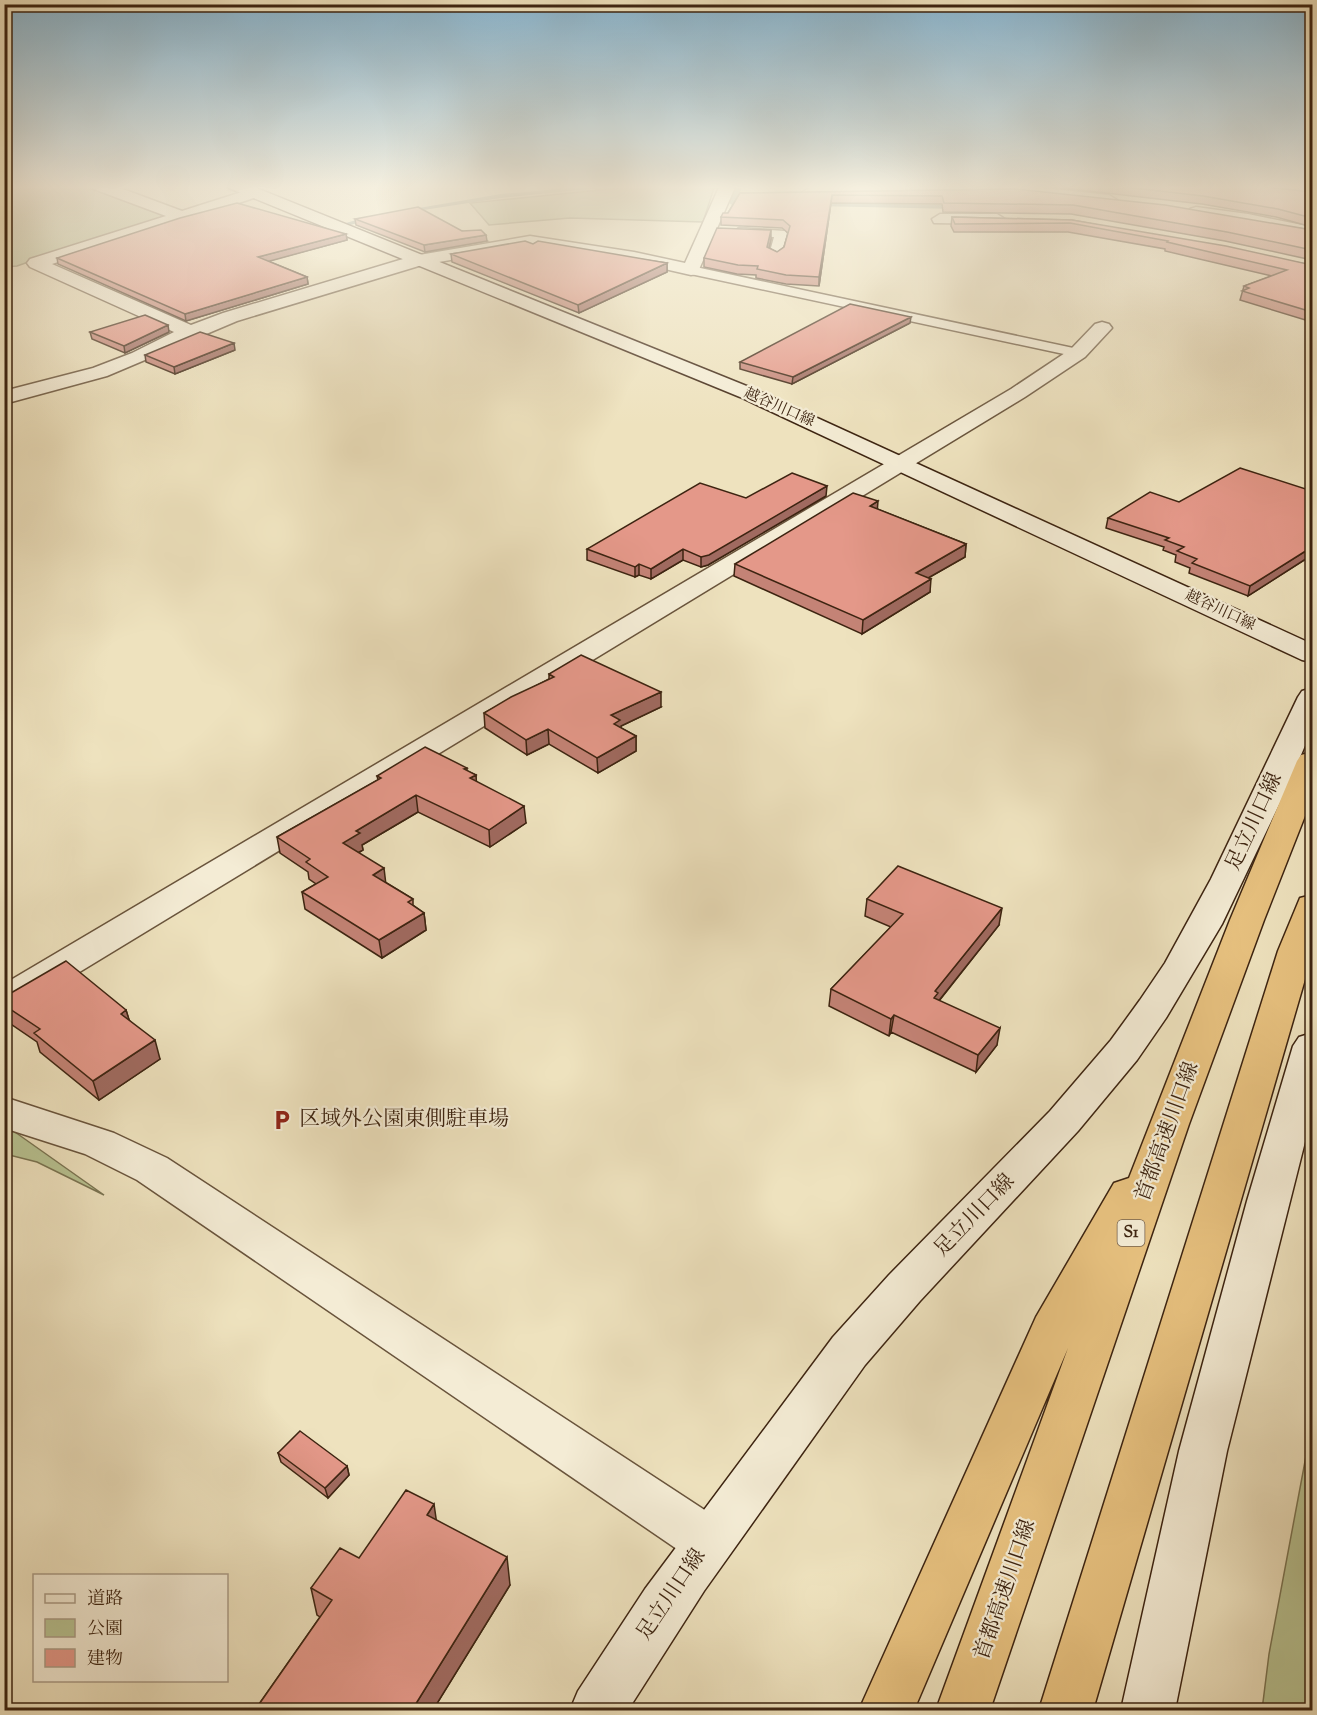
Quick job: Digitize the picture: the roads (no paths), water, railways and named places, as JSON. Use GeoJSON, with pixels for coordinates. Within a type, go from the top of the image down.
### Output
{"type":"FeatureCollection","features":[{"type":"Feature","properties":{"kind":"highway","name":"首都高速川口線"},"geometry":{"type":"LineString","coordinates":[[963,1710],[1169,1124],[1247,920],[1312,761]]}},
{"type":"Feature","properties":{"kind":"highway"},"geometry":{"type":"LineString","coordinates":[[1066,1710],[1296,951],[1312,906]]}},
{"type":"Feature","properties":{"kind":"highway"},"geometry":{"type":"LineString","coordinates":[[886,1710],[917,1644],[1058,1317],[1169,1124]]}},
{"type":"Feature","properties":{"kind":"street"},"geometry":{"type":"LineString","coordinates":[[41,265],[190,332]]}},
{"type":"Feature","properties":{"kind":"street"},"geometry":{"type":"LineString","coordinates":[[4,398],[100,372],[139,357],[190,332],[403,265]]}},
{"type":"Feature","properties":{"kind":"street","name":"越谷川口線"},"geometry":{"type":"LineString","coordinates":[[432,265],[658,355],[901,463],[1312,654]]}},
{"type":"Feature","properties":{"kind":"street"},"geometry":{"type":"LineString","coordinates":[[669,265],[691,270],[693,265]]}},
{"type":"Feature","properties":{"kind":"street"},"geometry":{"type":"LineString","coordinates":[[4,1001],[1018,393],[1078,353],[1102,328]]}},
{"type":"Feature","properties":{"kind":"street","name":"足立川口線"},"geometry":{"type":"LineString","coordinates":[[597,1710],[708,1541],[871,1325],[1061,1124],[1125,1048],[1175,973],[1220,899],[1312,697]]}},
{"type":"Feature","properties":{"kind":"street"},"geometry":{"type":"LineString","coordinates":[[1148,1710],[1203,1450],[1268,1201],[1312,1046]]}},
{"type":"Feature","properties":{"kind":"street"},"geometry":{"type":"LineString","coordinates":[[4,1111],[10,1115],[101,1143],[152,1169],[708,1541]]}},
{"type":"Feature","properties":{"kind":"lane"},"geometry":{"type":"LineString","coordinates":[[691,270],[1078,353]]}},
{"type":"Feature","properties":{"kind":"place","name":"区域外公園東側駐車場"},"geometry":{"type":"Point","coordinates":[282,1120]}}]}
